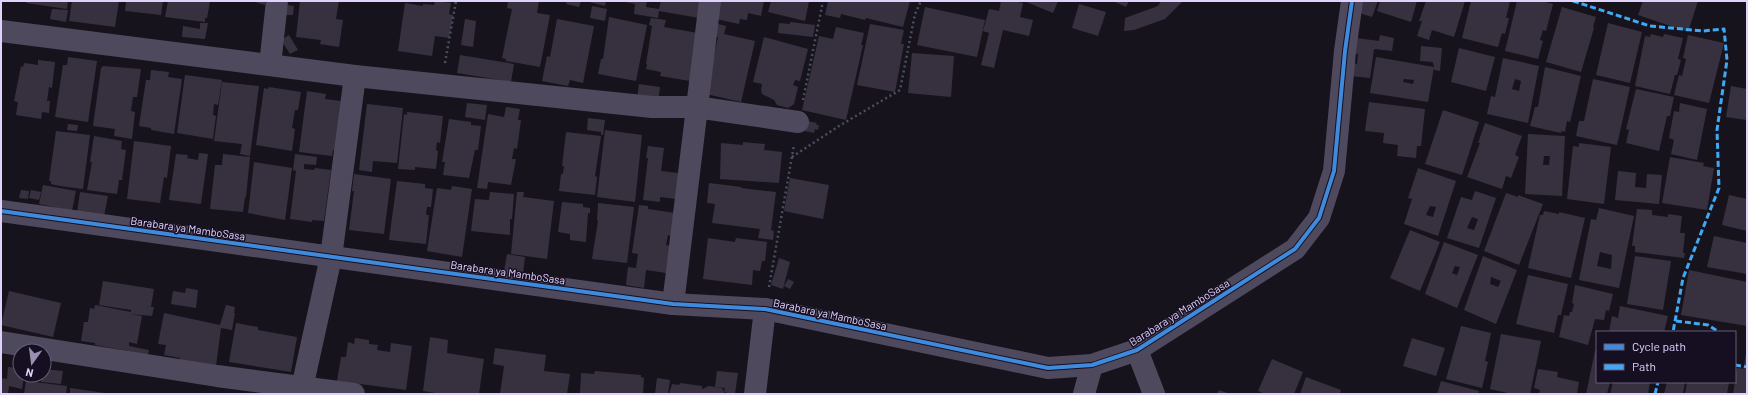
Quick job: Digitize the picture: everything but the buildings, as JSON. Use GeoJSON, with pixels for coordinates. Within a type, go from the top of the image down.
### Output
{"type":"FeatureCollection","features":[{"type":"Feature","properties":{"kind":"street"},"geometry":{"type":"LineString","coordinates":[[270,66],[277,1]]}},
{"type":"Feature","properties":{"kind":"street"},"geometry":{"type":"LineString","coordinates":[[674,304],[696,107],[710,1]]}},
{"type":"Feature","properties":{"kind":"street","name":"Barabara ya MamboSasa"},"geometry":{"type":"LineString","coordinates":[[1,211],[674,304],[764,310],[1048,368],[1092,365],[1138,350],[1295,250],[1319,218],[1334,171],[1345,51],[1352,1]]}},
{"type":"Feature","properties":{"kind":"street"},"geometry":{"type":"LineString","coordinates":[[1,31],[355,76],[652,107],[696,107],[798,122]]}},
{"type":"Feature","properties":{"kind":"street"},"geometry":{"type":"LineString","coordinates":[[302,388],[331,257],[355,76]]}},
{"type":"Feature","properties":{"kind":"street"},"geometry":{"type":"LineString","coordinates":[[755,394],[764,310]]}},
{"type":"Feature","properties":{"kind":"street"},"geometry":{"type":"LineString","coordinates":[[1,342],[302,388],[354,394]]}},
{"type":"Feature","properties":{"kind":"street"},"geometry":{"type":"LineString","coordinates":[[1138,350],[1154,394]]}},
{"type":"Feature","properties":{"kind":"street"},"geometry":{"type":"LineString","coordinates":[[1084,394],[1092,365]]}},
{"type":"Feature","properties":{"kind":"path"},"geometry":{"type":"LineString","coordinates":[[441,85],[456,1]]}},
{"type":"Feature","properties":{"kind":"path"},"geometry":{"type":"LineString","coordinates":[[764,310],[798,122],[823,1]]}},
{"type":"Feature","properties":{"kind":"path"},"geometry":{"type":"LineString","coordinates":[[792,158],[838,126],[900,90],[915,14],[921,1]]}},
{"type":"Feature","properties":{"kind":"marked path"},"geometry":{"type":"LineString","coordinates":[[1573,1],[1650,26],[1703,31],[1724,29],[1727,60],[1717,130],[1719,188],[1683,278],[1673,331]]}},
{"type":"Feature","properties":{"kind":"marked path"},"geometry":{"type":"LineString","coordinates":[[1676,321],[1708,325],[1717,331]]}},
{"type":"Feature","properties":{"kind":"marked path"},"geometry":{"type":"LineString","coordinates":[[1736,365],[1747,367]]}},
{"type":"Feature","properties":{"kind":"marked path"},"geometry":{"type":"LineString","coordinates":[[1655,394],[1658,383]]}},
{"type":"Feature","properties":{"kind":"cycle path"},"geometry":{"type":"LineString","coordinates":[[1,211],[673,304],[765,309],[1048,368],[1092,365],[1137,350],[1295,249],[1319,218],[1334,171],[1345,51],[1352,1]]}}]}
